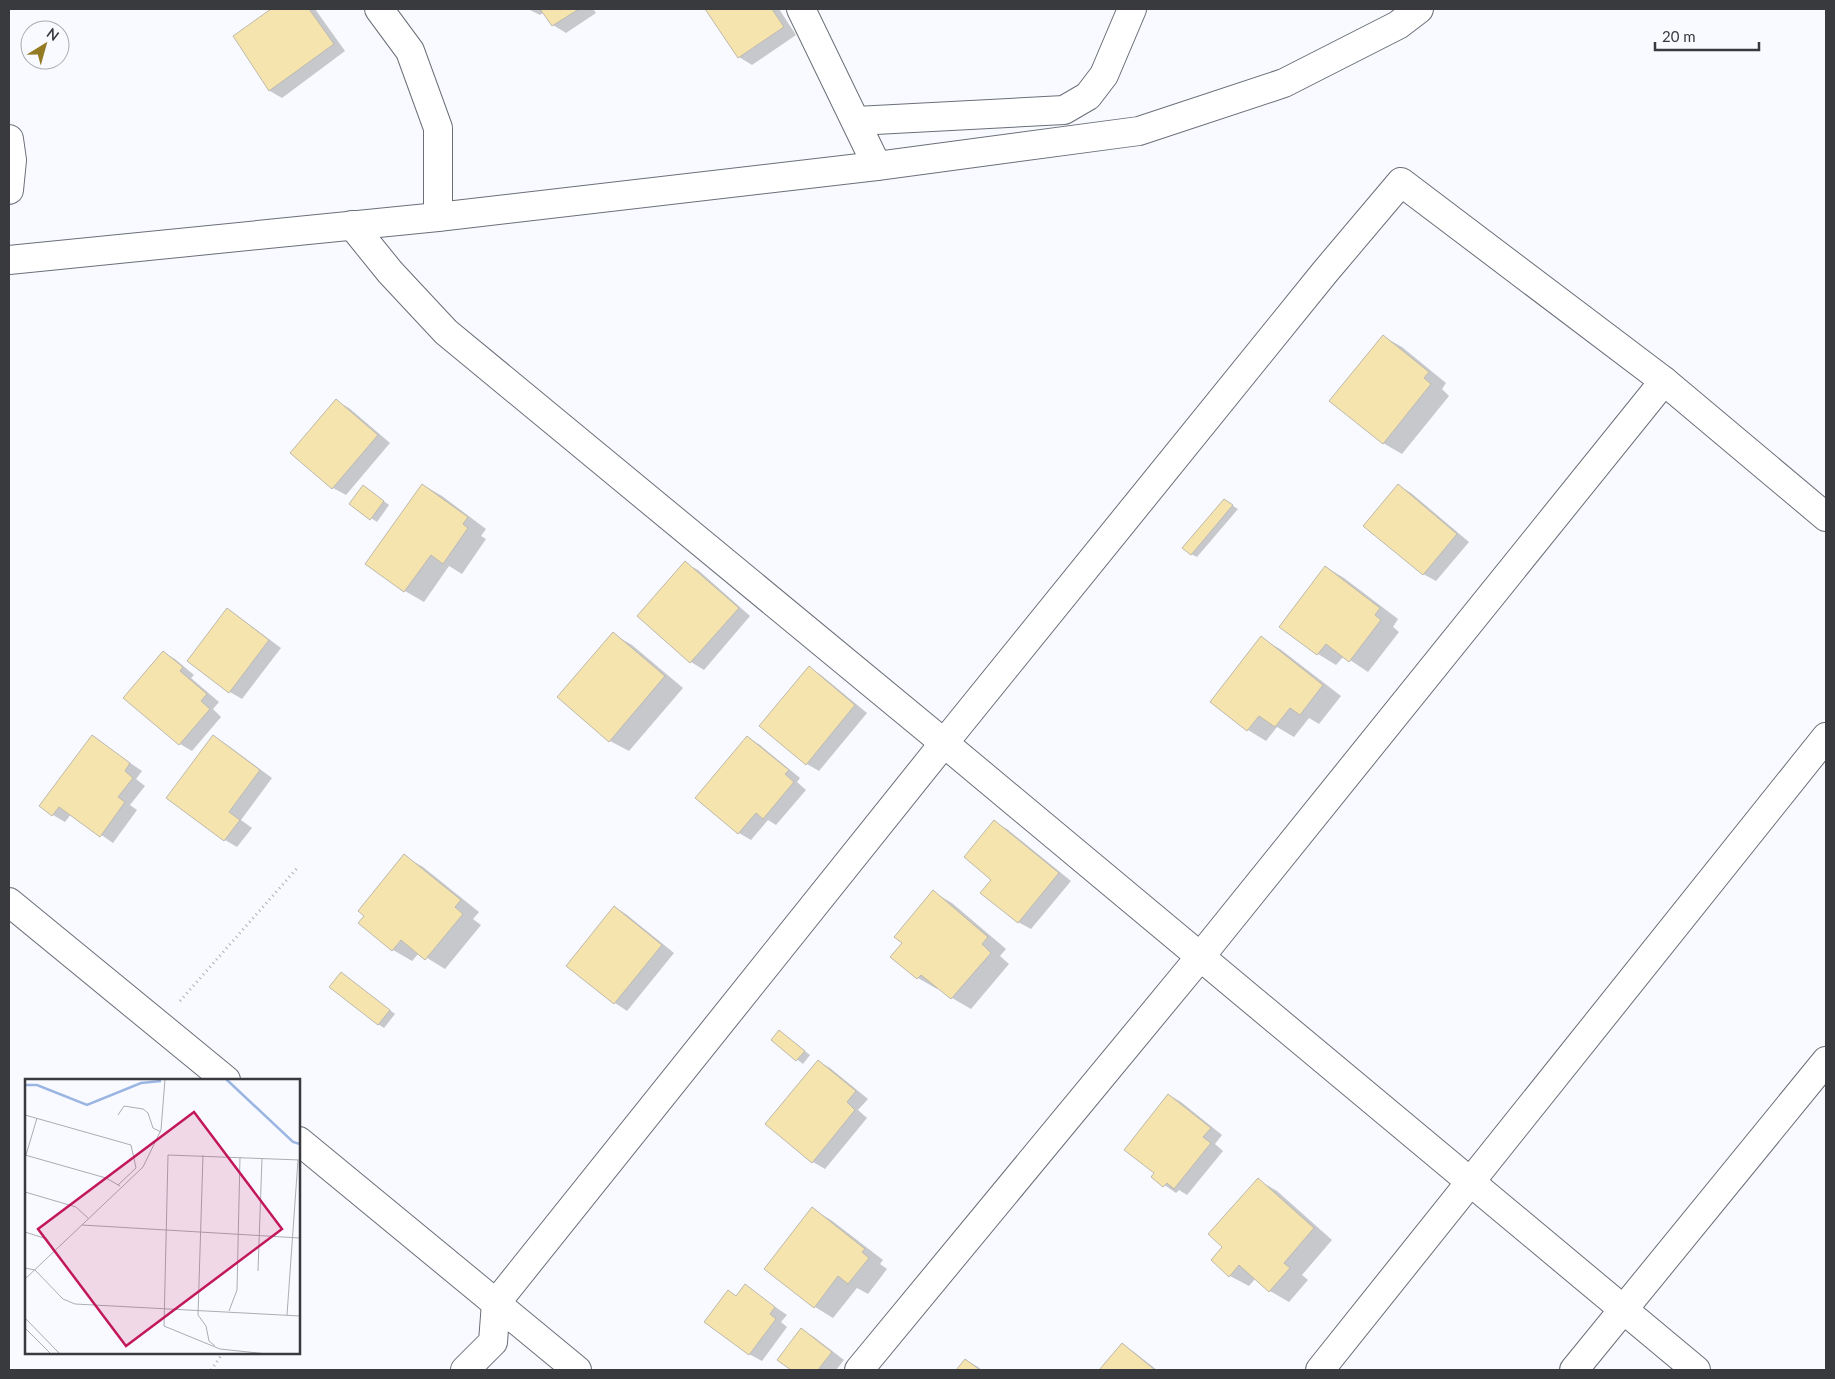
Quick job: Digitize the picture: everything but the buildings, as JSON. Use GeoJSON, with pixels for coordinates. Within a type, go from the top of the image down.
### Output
{"type":"FeatureCollection","features":[{"type":"Feature","properties":{"kind":"street"},"geometry":{"type":"LineString","coordinates":[[378,9],[410,51],[438,128],[438,217]]}},
{"type":"Feature","properties":{"kind":"street"},"geometry":{"type":"LineString","coordinates":[[801,9],[877,166]]}},
{"type":"Feature","properties":{"kind":"street"},"geometry":{"type":"LineString","coordinates":[[856,121],[1064,110],[1088,96],[1104,75],[1132,9]]}},
{"type":"Feature","properties":{"kind":"street"},"geometry":{"type":"LineString","coordinates":[[9,260],[438,217],[877,166],[1139,131],[1284,83],[1398,25],[1419,9]]}},
{"type":"Feature","properties":{"kind":"street"},"geometry":{"type":"LineString","coordinates":[[9,139],[12,160],[9,190]]}},
{"type":"Feature","properties":{"kind":"street"},"geometry":{"type":"LineString","coordinates":[[465,1370],[493,1342],[496,1304],[944,744],[1325,272],[1401,182],[1664,381],[1826,517]]}},
{"type":"Feature","properties":{"kind":"street"},"geometry":{"type":"LineString","coordinates":[[352,225],[390,272],[446,332],[1696,1370]]}},
{"type":"Feature","properties":{"kind":"street"},"geometry":{"type":"LineString","coordinates":[[859,1370],[1200,957],[1664,381]]}},
{"type":"Feature","properties":{"kind":"street"},"geometry":{"type":"LineString","coordinates":[[1320,1370],[1826,737]]}},
{"type":"Feature","properties":{"kind":"street"},"geometry":{"type":"LineString","coordinates":[[9,902],[225,1079]]}},
{"type":"Feature","properties":{"kind":"street"},"geometry":{"type":"LineString","coordinates":[[1574,1370],[1826,1061]]}},
{"type":"Feature","properties":{"kind":"street"},"geometry":{"type":"LineString","coordinates":[[300,1142],[577,1370]]}},
{"type":"Feature","properties":{"kind":"path"},"geometry":{"type":"LineString","coordinates":[[159,1025],[299,866]]}},
{"type":"Feature","properties":{"kind":"path"},"geometry":{"type":"LineString","coordinates":[[211,1370],[222,1354]]}}]}
